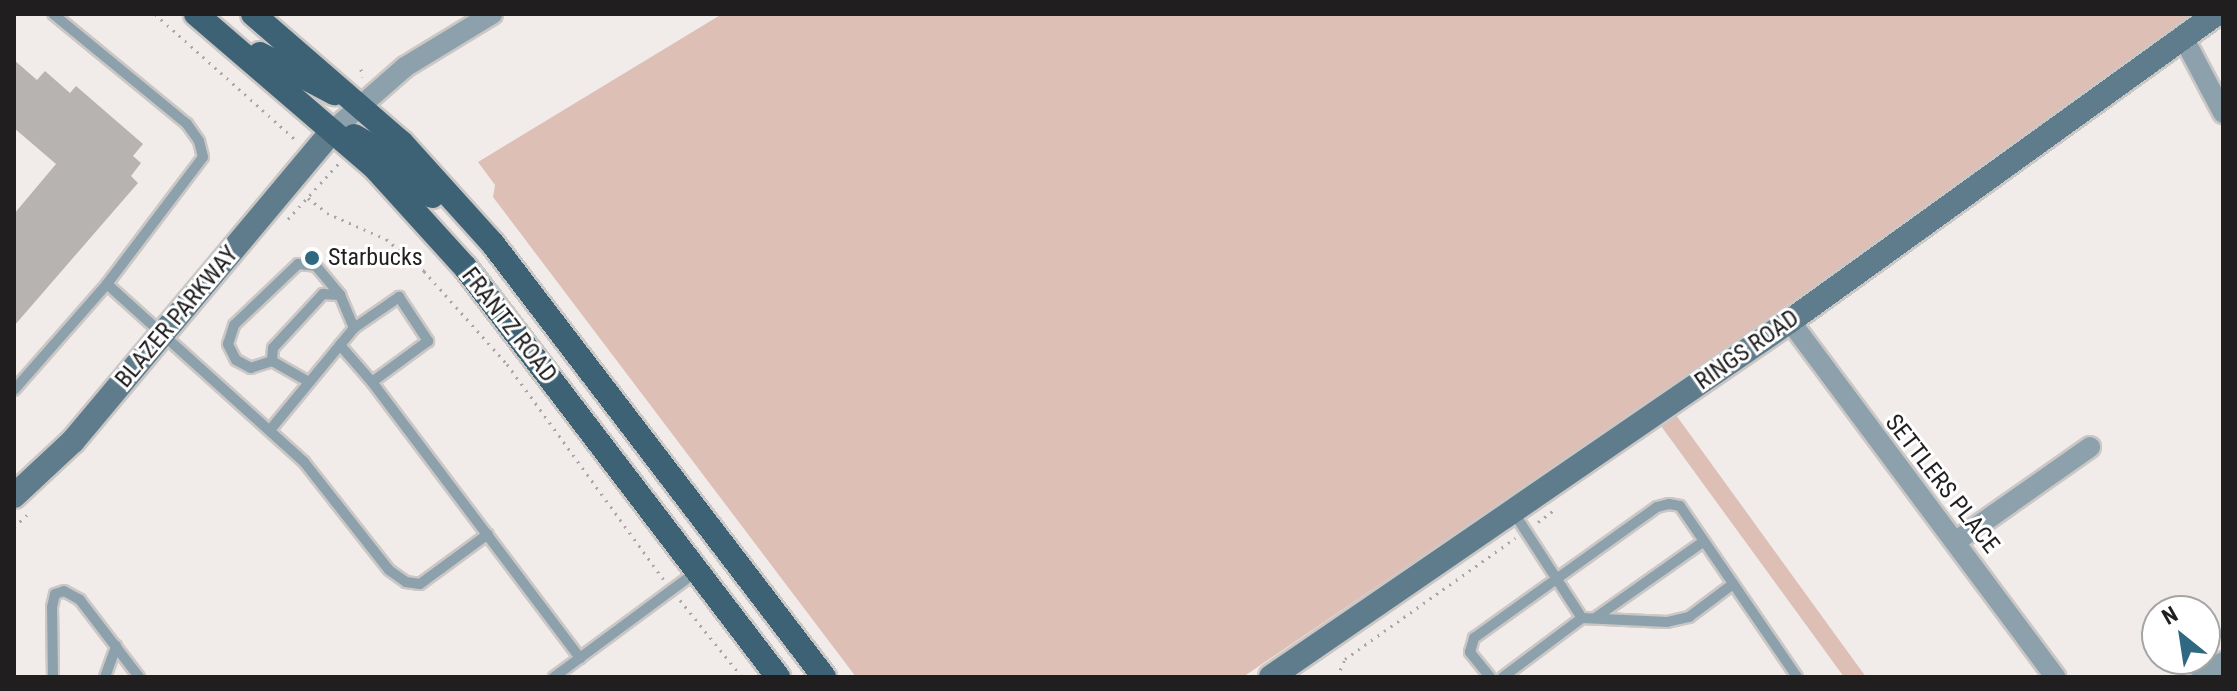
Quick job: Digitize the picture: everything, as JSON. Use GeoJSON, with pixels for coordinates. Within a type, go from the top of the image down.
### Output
{"type":"FeatureCollection","features":[{"type":"Feature","properties":{"kind":"main road","name":"FRANTZ ROAD"},"geometry":{"type":"LineString","coordinates":[[196,14],[376,169],[465,267],[778,677]]}},
{"type":"Feature","properties":{"kind":"main road","name":"FRANTZ ROAD"},"geometry":{"type":"LineString","coordinates":[[253,14],[358,104],[483,232],[824,677]]}},
{"type":"Feature","properties":{"kind":"main road","name":"RINGS ROAD"},"geometry":{"type":"LineString","coordinates":[[1271,677],[1790,321],[2216,14]]}},
{"type":"Feature","properties":{"kind":"main road"},"geometry":{"type":"LineString","coordinates":[[216,31],[358,104]]}},
{"type":"Feature","properties":{"kind":"main road","name":"BLAZER PARKWAY"},"geometry":{"type":"LineString","coordinates":[[14,496],[73,441],[332,131]]}},
{"type":"Feature","properties":{"kind":"main road"},"geometry":{"type":"LineString","coordinates":[[332,131],[359,137],[483,232]]}},
{"type":"Feature","properties":{"kind":"street"},"geometry":{"type":"LineString","coordinates":[[332,131],[358,104],[405,67],[492,14]]}},
{"type":"Feature","properties":{"kind":"street"},"geometry":{"type":"LineString","coordinates":[[2183,37],[2223,113]]}},
{"type":"Feature","properties":{"kind":"street","name":"SETTLERS PLACE"},"geometry":{"type":"LineString","coordinates":[[1790,321],[2055,677]]}},
{"type":"Feature","properties":{"kind":"street"},"geometry":{"type":"LineString","coordinates":[[1955,542],[2090,447]]}},
{"type":"Feature","properties":{"kind":"street"},"geometry":{"type":"LineString","coordinates":[[2201,677],[2223,662]]}},
{"type":"Feature","properties":{"kind":"lane"},"geometry":{"type":"LineString","coordinates":[[14,390],[107,284],[203,157],[187,124],[53,14]]}},
{"type":"Feature","properties":{"kind":"lane"},"geometry":{"type":"LineString","coordinates":[[309,382],[272,361],[251,368],[236,360],[228,344],[234,325],[287,269],[298,264],[316,266],[340,295],[354,328]]}},
{"type":"Feature","properties":{"kind":"lane"},"geometry":{"type":"LineString","coordinates":[[107,284],[304,462],[389,570],[406,582],[420,584],[488,534]]}},
{"type":"Feature","properties":{"kind":"lane"},"geometry":{"type":"LineString","coordinates":[[272,361],[273,348],[323,294],[340,295]]}},
{"type":"Feature","properties":{"kind":"lane"},"geometry":{"type":"LineString","coordinates":[[270,430],[354,328],[399,297],[428,341],[372,382]]}},
{"type":"Feature","properties":{"kind":"lane"},"geometry":{"type":"LineString","coordinates":[[340,345],[372,382],[580,658]]}},
{"type":"Feature","properties":{"kind":"lane"},"geometry":{"type":"LineString","coordinates":[[1490,677],[1470,652],[1474,638],[1657,507],[1680,506],[1797,677]]}},
{"type":"Feature","properties":{"kind":"lane"},"geometry":{"type":"LineString","coordinates":[[1513,511],[1582,618]]}},
{"type":"Feature","properties":{"kind":"lane"},"geometry":{"type":"LineString","coordinates":[[1595,618],[1704,541]]}},
{"type":"Feature","properties":{"kind":"lane"},"geometry":{"type":"LineString","coordinates":[[554,677],[697,571]]}},
{"type":"Feature","properties":{"kind":"lane"},"geometry":{"type":"LineString","coordinates":[[1503,677],[1582,618],[1667,622],[1689,617],[1733,584]]}},
{"type":"Feature","properties":{"kind":"lane"},"geometry":{"type":"LineString","coordinates":[[53,677],[55,594],[64,591],[80,600],[139,677]]}},
{"type":"Feature","properties":{"kind":"lane"},"geometry":{"type":"LineString","coordinates":[[105,677],[116,646]]}},
{"type":"Feature","properties":{"kind":"path"},"geometry":{"type":"LineString","coordinates":[[155,14],[332,173]]}},
{"type":"Feature","properties":{"kind":"path"},"geometry":{"type":"LineString","coordinates":[[308,198],[327,213],[386,239],[424,271],[507,364],[672,590],[742,677]]}},
{"type":"Feature","properties":{"kind":"shaded area"},"geometry":{"type":"Polygon","coordinates":[[[722,14],[2199,14],[1661,394],[1243,677],[856,677],[493,197],[495,185],[478,162],[722,14]]]}},
{"type":"Feature","properties":{"kind":"shaded area"},"geometry":{"type":"Polygon","coordinates":[[[1676,415],[1866,677],[1844,677],[1661,426],[1676,415]]]}},
{"type":"Feature","properties":{"kind":"building"},"geometry":{"type":"Polygon","coordinates":[[[14,60],[37,80],[45,71],[70,93],[76,86],[143,144],[133,156],[141,163],[131,176],[138,183],[14,326],[14,214],[56,164],[14,128],[14,60]]]}},
{"type":"Feature","properties":{"kind":"place","name":"Starbucks"},"geometry":{"type":"Point","coordinates":[312,258]}}]}
